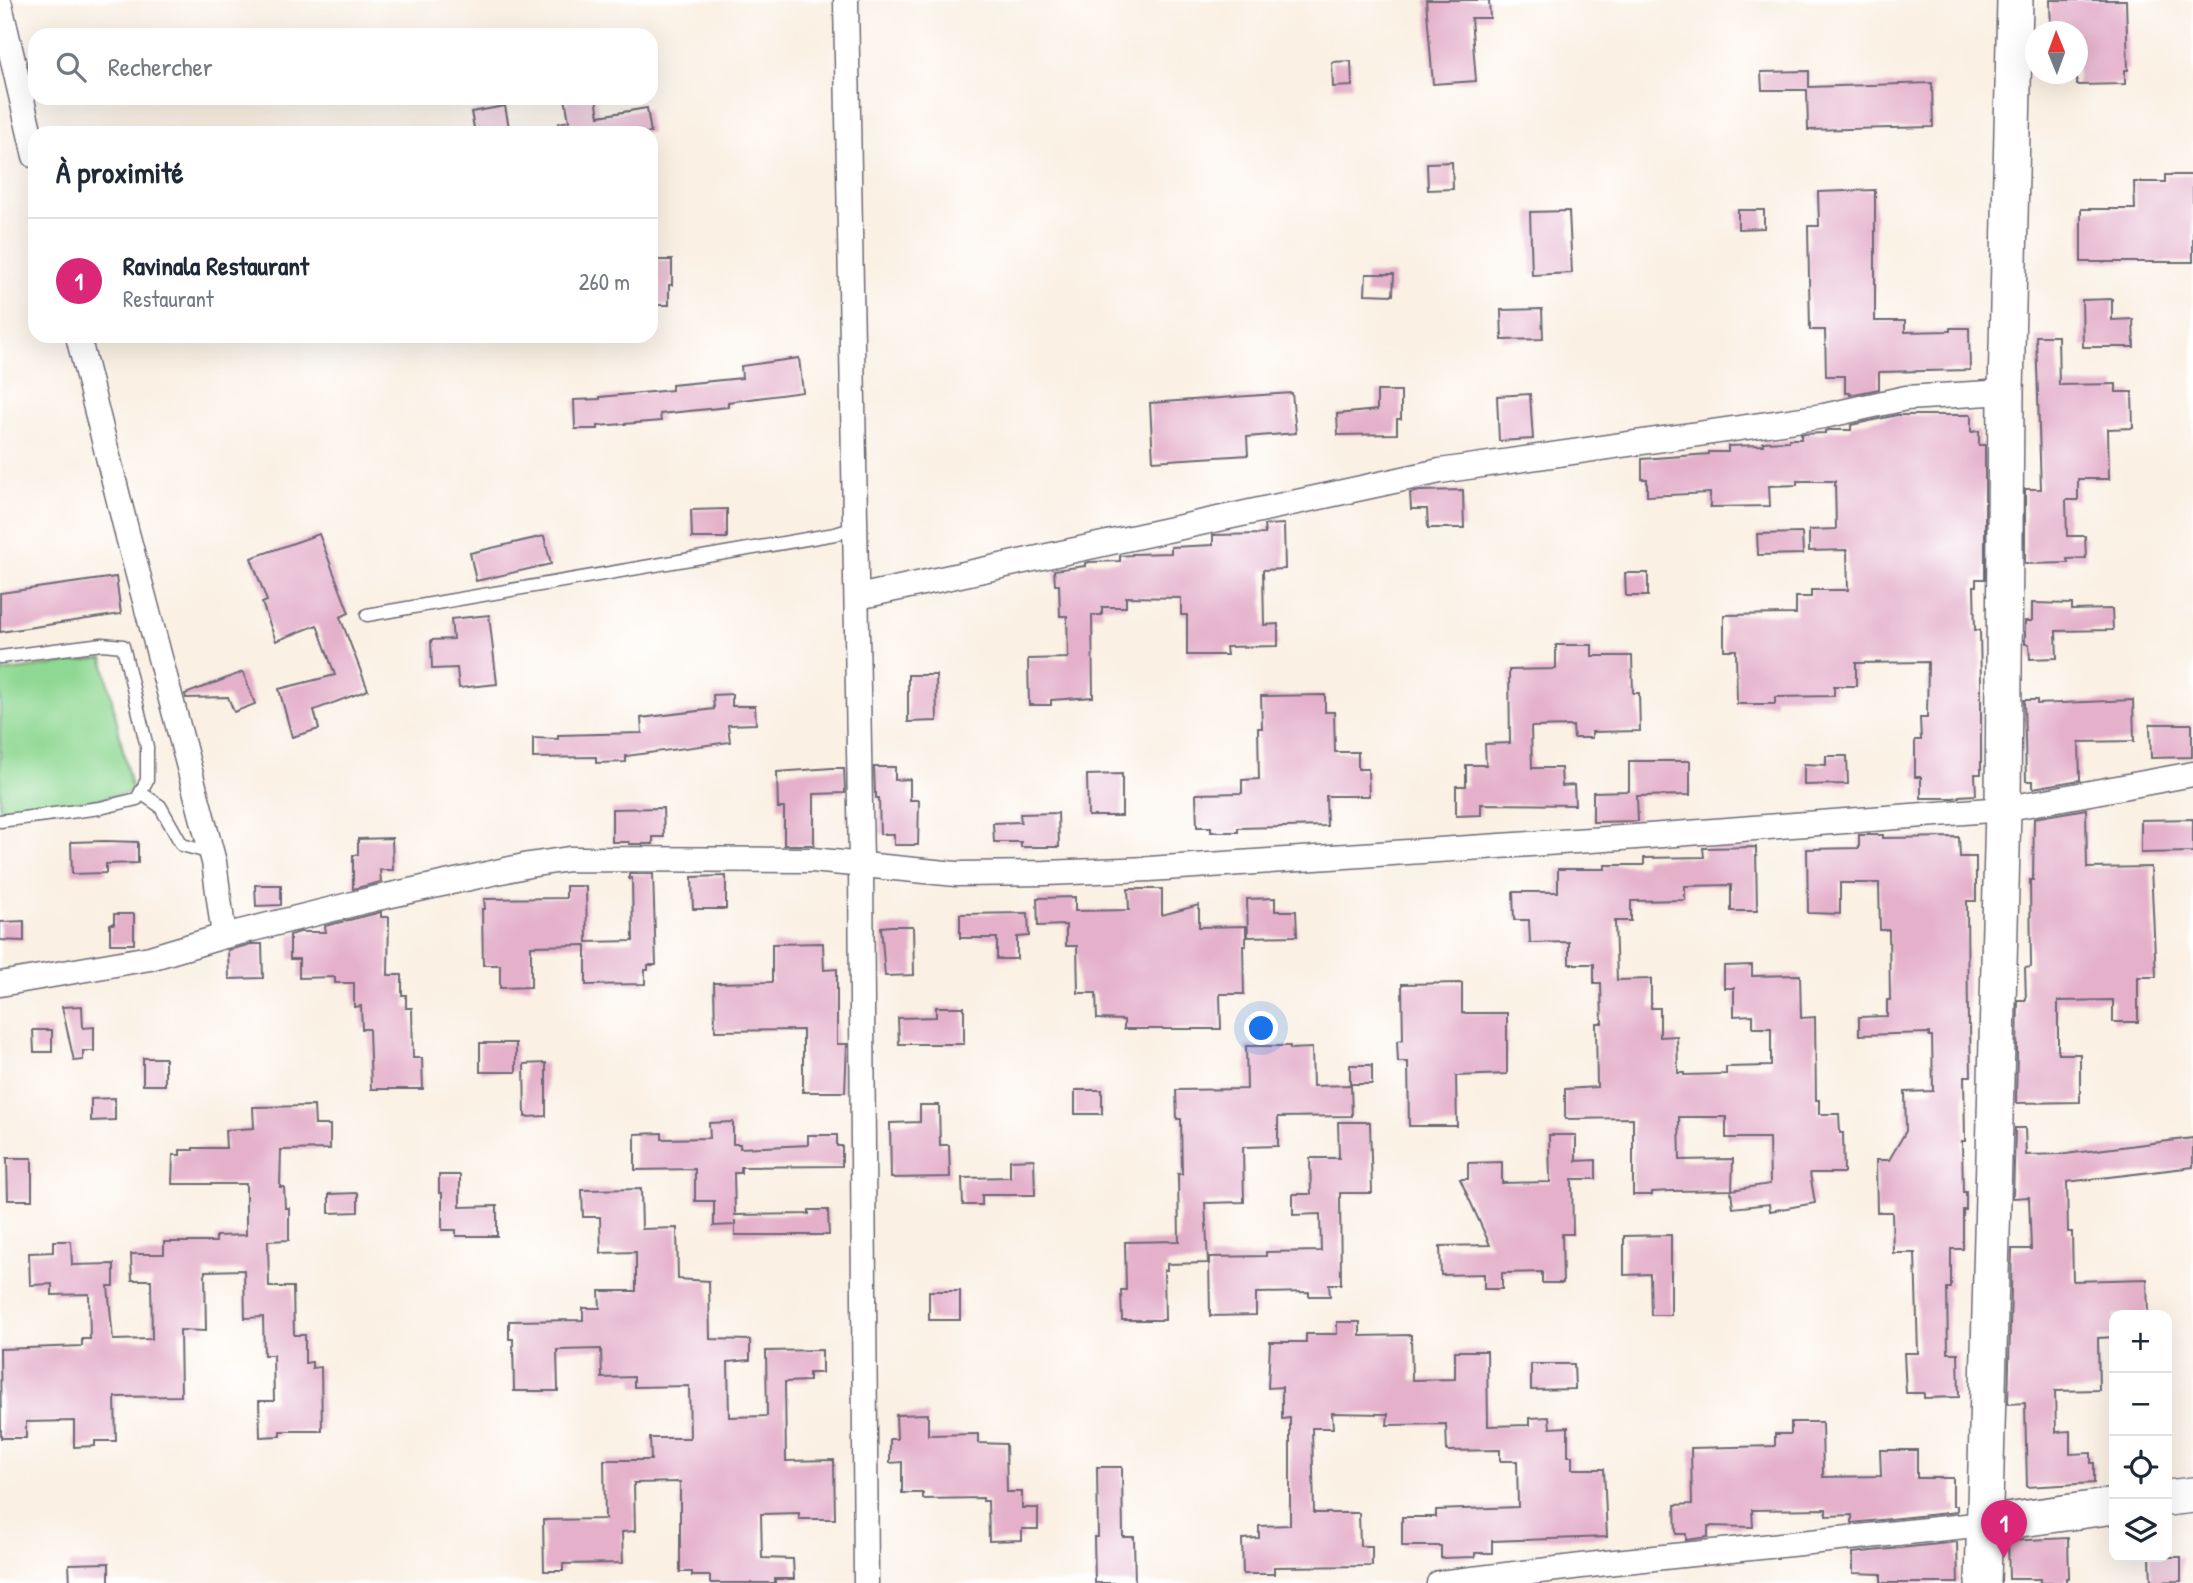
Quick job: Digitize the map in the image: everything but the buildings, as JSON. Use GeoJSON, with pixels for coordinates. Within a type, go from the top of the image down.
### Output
{"type":"FeatureCollection","features":[{"type":"Feature","properties":{"kind":"main road"},"geometry":{"type":"LineString","coordinates":[[1983,1583],[2003,809],[2006,392],[2015,0]]}},
{"type":"Feature","properties":{"kind":"main road"},"geometry":{"type":"LineString","coordinates":[[2172,1497],[2193,1495]]}},
{"type":"Feature","properties":{"kind":"main road"},"geometry":{"type":"LineString","coordinates":[[1985,1524],[2109,1507]]}},
{"type":"Feature","properties":{"kind":"street"},"geometry":{"type":"LineString","coordinates":[[846,0],[858,597],[866,1583]]}},
{"type":"Feature","properties":{"kind":"street"},"geometry":{"type":"LineString","coordinates":[[0,5],[28,126]]}},
{"type":"Feature","properties":{"kind":"street"},"geometry":{"type":"LineString","coordinates":[[80,343],[211,853],[224,936]]}},
{"type":"Feature","properties":{"kind":"street"},"geometry":{"type":"LineString","coordinates":[[858,597],[1445,470],[1824,416],[1906,398],[2006,392]]}},
{"type":"Feature","properties":{"kind":"street"},"geometry":{"type":"LineString","coordinates":[[0,984],[150,958],[224,936],[373,899],[561,860],[812,860],[956,874],[1149,869],[1636,837],[2003,809],[2193,774]]}},
{"type":"Feature","properties":{"kind":"street"},"geometry":{"type":"LineString","coordinates":[[1439,1583],[1985,1524]]}},
{"type":"Feature","properties":{"kind":"lane"},"geometry":{"type":"LineString","coordinates":[[367,615],[855,528]]}},
{"type":"Feature","properties":{"kind":"lane"},"geometry":{"type":"LineString","coordinates":[[0,657],[102,644],[123,646],[147,747],[148,774],[137,799],[100,808],[0,821]]}},
{"type":"Feature","properties":{"kind":"lane"},"geometry":{"type":"LineString","coordinates":[[141,793],[160,806],[182,845],[211,853]]}},
{"type":"Feature","properties":{"kind":"green space"},"geometry":{"type":"Polygon","coordinates":[[[103,658],[132,792],[60,807],[0,812],[0,672],[103,658]]]}},
{"type":"Feature","properties":{"kind":"place","name":"Ravinala Restaurant"},"geometry":{"type":"Point","coordinates":[2004,1558]}}]}
